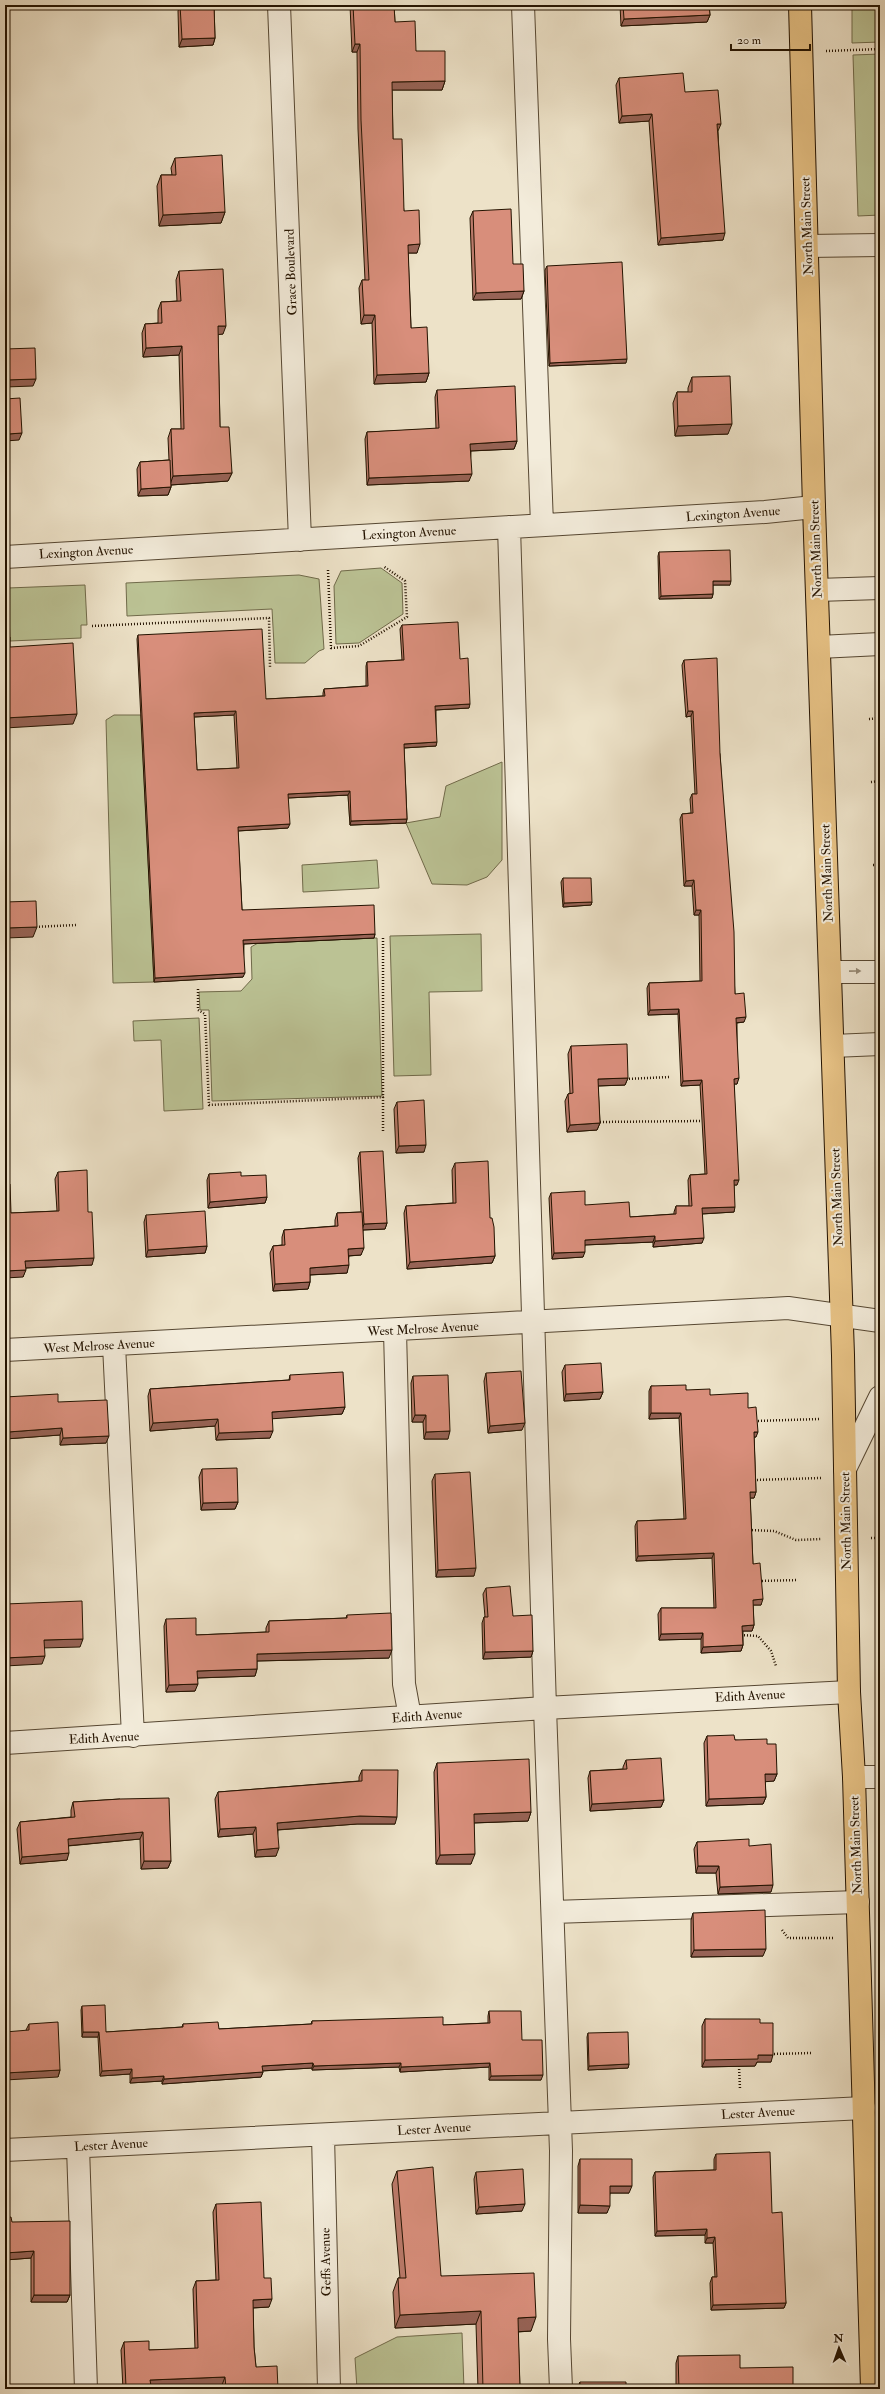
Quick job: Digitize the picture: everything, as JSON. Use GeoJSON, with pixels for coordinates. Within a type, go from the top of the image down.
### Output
{"type":"FeatureCollection","features":[{"type":"Feature","properties":{"kind":"main road","name":"North Main Street"},"geometry":{"type":"LineString","coordinates":[[800,5],[814,507],[833,1046],[844,1418],[849,1692],[854,1777],[864,2108],[872,2141],[872,2389]]}},
{"type":"Feature","properties":{"kind":"street","name":"Grace Boulevard"},"geometry":{"type":"LineString","coordinates":[[279,5],[300,540]]}},
{"type":"Feature","properties":{"kind":"street"},"geometry":{"type":"LineString","coordinates":[[523,5],[542,525]]}},
{"type":"Feature","properties":{"kind":"street"},"geometry":{"type":"LineString","coordinates":[[807,246],[880,245]]}},
{"type":"Feature","properties":{"kind":"street","name":"Lexington Avenue"},"geometry":{"type":"LineString","coordinates":[[5,557],[765,512],[814,507]]}},
{"type":"Feature","properties":{"kind":"street"},"geometry":{"type":"LineString","coordinates":[[509,527],[545,1708],[560,2122],[559,2339],[561,2389]]}},
{"type":"Feature","properties":{"kind":"street"},"geometry":{"type":"LineString","coordinates":[[817,590],[880,588]]}},
{"type":"Feature","properties":{"kind":"street"},"geometry":{"type":"LineString","coordinates":[[819,647],[880,644]]}},
{"type":"Feature","properties":{"kind":"street"},"geometry":{"type":"LineString","coordinates":[[830,972],[880,972]]}},
{"type":"Feature","properties":{"kind":"street"},"geometry":{"type":"LineString","coordinates":[[833,1046],[880,1044]]}},
{"type":"Feature","properties":{"kind":"street","name":"West Melrose Avenue"},"geometry":{"type":"LineString","coordinates":[[5,1350],[395,1331],[788,1308],[880,1321]]}},
{"type":"Feature","properties":{"kind":"street"},"geometry":{"type":"LineString","coordinates":[[395,1331],[404,1684],[410,1717]]}},
{"type":"Feature","properties":{"kind":"street"},"geometry":{"type":"LineString","coordinates":[[114,1345],[133,1736]]}},
{"type":"Feature","properties":{"kind":"street"},"geometry":{"type":"LineString","coordinates":[[845,1473],[880,1397]]}},
{"type":"Feature","properties":{"kind":"street","name":"Edith Avenue"},"geometry":{"type":"LineString","coordinates":[[5,1743],[133,1736],[545,1708],[849,1692]]}},
{"type":"Feature","properties":{"kind":"street"},"geometry":{"type":"LineString","coordinates":[[854,1777],[880,1776]]}},
{"type":"Feature","properties":{"kind":"street"},"geometry":{"type":"LineString","coordinates":[[553,1912],[858,1902]]}},
{"type":"Feature","properties":{"kind":"street","name":"Lester Avenue"},"geometry":{"type":"LineString","coordinates":[[5,2150],[864,2108]]}},
{"type":"Feature","properties":{"kind":"street","name":"Geffs Avenue"},"geometry":{"type":"LineString","coordinates":[[323,2135],[328,2389]]}},
{"type":"Feature","properties":{"kind":"street"},"geometry":{"type":"LineString","coordinates":[[78,2147],[86,2389]]}},
{"type":"Feature","properties":{"kind":"path"},"geometry":{"type":"LineString","coordinates":[[802,53],[880,49]]}},
{"type":"Feature","properties":{"kind":"path"},"geometry":{"type":"LineString","coordinates":[[328,570],[331,648],[338,648],[360,646],[407,617],[405,581],[383,566]]}},
{"type":"Feature","properties":{"kind":"path"},"geometry":{"type":"LineString","coordinates":[[92,626],[269,618],[270,668]]}},
{"type":"Feature","properties":{"kind":"path"},"geometry":{"type":"LineString","coordinates":[[869,719],[880,718]]}},
{"type":"Feature","properties":{"kind":"path"},"geometry":{"type":"LineString","coordinates":[[871,782],[880,781]]}},
{"type":"Feature","properties":{"kind":"path"},"geometry":{"type":"LineString","coordinates":[[873,865],[880,865]]}},
{"type":"Feature","properties":{"kind":"path"},"geometry":{"type":"LineString","coordinates":[[33,927],[76,925]]}},
{"type":"Feature","properties":{"kind":"path"},"geometry":{"type":"LineString","coordinates":[[383,937],[383,1131]]}},
{"type":"Feature","properties":{"kind":"path"},"geometry":{"type":"LineString","coordinates":[[198,989],[198,1010],[205,1014],[209,1105],[384,1097]]}},
{"type":"Feature","properties":{"kind":"path"},"geometry":{"type":"LineString","coordinates":[[625,1079],[669,1077]]}},
{"type":"Feature","properties":{"kind":"path"},"geometry":{"type":"LineString","coordinates":[[597,1122],[702,1120]]}},
{"type":"Feature","properties":{"kind":"path"},"geometry":{"type":"LineString","coordinates":[[755,1421],[844,1418]]}},
{"type":"Feature","properties":{"kind":"path"},"geometry":{"type":"LineString","coordinates":[[754,1480],[845,1473]]}},
{"type":"Feature","properties":{"kind":"path"},"geometry":{"type":"LineString","coordinates":[[749,1530],[774,1531],[796,1540],[847,1538]]}},
{"type":"Feature","properties":{"kind":"path"},"geometry":{"type":"LineString","coordinates":[[759,1581],[798,1580]]}},
{"type":"Feature","properties":{"kind":"path"},"geometry":{"type":"LineString","coordinates":[[741,1635],[758,1636],[772,1651],[776,1666]]}},
{"type":"Feature","properties":{"kind":"path"},"geometry":{"type":"LineString","coordinates":[[780,1927],[788,1938],[859,1937]]}},
{"type":"Feature","properties":{"kind":"path"},"geometry":{"type":"LineString","coordinates":[[771,2054],[812,2053]]}},
{"type":"Feature","properties":{"kind":"green space"},"geometry":{"type":"Polygon","coordinates":[[[852,5],[880,5],[880,42],[852,43],[852,5]]]}},
{"type":"Feature","properties":{"kind":"green space"},"geometry":{"type":"Polygon","coordinates":[[[880,54],[880,215],[858,216],[853,55],[880,54]]]}},
{"type":"Feature","properties":{"kind":"green space"},"geometry":{"type":"Polygon","coordinates":[[[381,568],[402,583],[403,614],[359,643],[336,644],[334,586],[341,571],[381,568]]]}},
{"type":"Feature","properties":{"kind":"green space"},"geometry":{"type":"Polygon","coordinates":[[[299,575],[319,579],[324,649],[319,651],[305,663],[275,663],[272,609],[127,616],[126,583],[299,575]]]}},
{"type":"Feature","properties":{"kind":"green space"},"geometry":{"type":"Polygon","coordinates":[[[85,585],[87,625],[81,625],[81,638],[10,641],[8,588],[85,585]]]}},
{"type":"Feature","properties":{"kind":"green space"},"geometry":{"type":"Polygon","coordinates":[[[114,715],[141,715],[154,982],[113,983],[106,720],[114,715]]]}},
{"type":"Feature","properties":{"kind":"green space"},"geometry":{"type":"Polygon","coordinates":[[[402,737],[406,823],[350,825],[348,795],[318,796],[402,737]]]}},
{"type":"Feature","properties":{"kind":"green space"},"geometry":{"type":"Polygon","coordinates":[[[502,762],[502,860],[487,877],[467,885],[432,884],[406,823],[440,817],[446,786],[502,762]]]}},
{"type":"Feature","properties":{"kind":"green space"},"geometry":{"type":"Polygon","coordinates":[[[377,860],[379,888],[303,892],[302,865],[377,860]]]}},
{"type":"Feature","properties":{"kind":"green space"},"geometry":{"type":"Polygon","coordinates":[[[481,934],[482,991],[429,992],[431,1075],[394,1076],[390,936],[481,934]]]}},
{"type":"Feature","properties":{"kind":"green space"},"geometry":{"type":"Polygon","coordinates":[[[377,938],[382,1096],[212,1101],[209,1010],[200,1010],[199,992],[241,991],[252,979],[251,947],[258,943],[377,938]]]}},
{"type":"Feature","properties":{"kind":"green space"},"geometry":{"type":"Polygon","coordinates":[[[199,1018],[203,1109],[164,1111],[161,1040],[134,1041],[133,1021],[199,1018]]]}},
{"type":"Feature","properties":{"kind":"green space"},"geometry":{"type":"Polygon","coordinates":[[[462,2333],[464,2389],[357,2389],[355,2358],[397,2337],[462,2333]]]}},
{"type":"Feature","properties":{"kind":"building"},"geometry":{"type":"Polygon","coordinates":[[[180,5],[214,5],[215,38],[182,39],[180,5]]]}},
{"type":"Feature","properties":{"kind":"building"},"geometry":{"type":"Polygon","coordinates":[[[353,5],[394,5],[395,22],[415,21],[416,51],[445,51],[445,81],[392,82],[393,139],[402,139],[404,211],[419,210],[420,244],[408,245],[411,328],[427,327],[429,373],[377,375],[375,315],[364,315],[362,280],[369,280],[361,120],[360,44],[355,44],[353,5]]]}},
{"type":"Feature","properties":{"kind":"building"},"geometry":{"type":"Polygon","coordinates":[[[623,5],[709,5],[710,15],[624,19],[623,5]]]}},
{"type":"Feature","properties":{"kind":"building"},"geometry":{"type":"Polygon","coordinates":[[[683,73],[685,92],[718,90],[721,124],[717,124],[725,233],[661,238],[652,114],[622,116],[619,78],[683,73]]]}},
{"type":"Feature","properties":{"kind":"building"},"geometry":{"type":"Polygon","coordinates":[[[222,155],[225,212],[163,215],[161,175],[176,175],[175,158],[222,155]]]}},
{"type":"Feature","properties":{"kind":"building"},"geometry":{"type":"Polygon","coordinates":[[[511,209],[513,264],[523,264],[524,291],[476,293],[473,211],[511,209]]]}},
{"type":"Feature","properties":{"kind":"building"},"geometry":{"type":"Polygon","coordinates":[[[622,262],[627,359],[550,363],[547,266],[622,262]]]}},
{"type":"Feature","properties":{"kind":"building"},"geometry":{"type":"Polygon","coordinates":[[[223,269],[226,326],[218,326],[220,427],[229,427],[232,473],[173,476],[171,429],[184,429],[182,346],[146,348],[145,324],[162,323],[161,302],[181,301],[179,271],[223,269]]]}},
{"type":"Feature","properties":{"kind":"building"},"geometry":{"type":"Polygon","coordinates":[[[35,348],[36,379],[5,380],[5,349],[35,348]]]}},
{"type":"Feature","properties":{"kind":"building"},"geometry":{"type":"Polygon","coordinates":[[[730,376],[732,424],[678,426],[677,392],[692,392],[692,377],[730,376]]]}},
{"type":"Feature","properties":{"kind":"building"},"geometry":{"type":"Polygon","coordinates":[[[515,386],[517,441],[470,444],[472,474],[369,478],[367,432],[439,428],[437,390],[515,386]]]}},
{"type":"Feature","properties":{"kind":"building"},"geometry":{"type":"Polygon","coordinates":[[[20,398],[22,433],[8,434],[8,446],[5,446],[5,399],[20,398]]]}},
{"type":"Feature","properties":{"kind":"building"},"geometry":{"type":"Polygon","coordinates":[[[170,460],[171,487],[141,489],[140,462],[170,460]]]}},
{"type":"Feature","properties":{"kind":"building"},"geometry":{"type":"Polygon","coordinates":[[[730,550],[731,581],[713,581],[713,594],[661,596],[659,552],[730,550]]]}},
{"type":"Feature","properties":{"kind":"building"},"geometry":{"type":"Polygon","coordinates":[[[458,622],[460,659],[468,658],[470,704],[435,706],[437,742],[404,744],[407,819],[351,821],[350,791],[288,794],[290,824],[238,827],[242,910],[374,905],[375,934],[243,940],[245,973],[155,978],[138,635],[262,629],[266,699],[325,696],[324,689],[368,686],[367,662],[404,660],[402,625],[458,622]],[[236,711],[194,713],[197,770],[239,768],[236,711]]]}},
{"type":"Feature","properties":{"kind":"building"},"geometry":{"type":"Polygon","coordinates":[[[5,637],[10,637],[10,647],[73,643],[77,714],[5,718],[5,637]]]}},
{"type":"Feature","properties":{"kind":"building"},"geometry":{"type":"Polygon","coordinates":[[[717,658],[720,754],[734,932],[735,994],[744,993],[746,1017],[736,1018],[739,1078],[734,1079],[739,1180],[734,1180],[735,1207],[702,1208],[704,1238],[655,1241],[655,1236],[585,1240],[585,1252],[554,1253],[551,1193],[585,1191],[585,1205],[629,1202],[630,1217],[676,1214],[676,1206],[692,1206],[690,1175],[707,1174],[702,1080],[683,1081],[679,1009],[650,1010],[649,983],[702,981],[701,910],[696,910],[694,880],[686,881],[682,814],[693,813],[692,794],[697,794],[693,711],[688,711],[684,660],[717,658]]]}},
{"type":"Feature","properties":{"kind":"building"},"geometry":{"type":"Polygon","coordinates":[[[563,878],[591,878],[592,902],[564,903],[563,878]]]}},
{"type":"Feature","properties":{"kind":"building"},"geometry":{"type":"Polygon","coordinates":[[[36,901],[37,927],[5,928],[5,902],[36,901]]]}},
{"type":"Feature","properties":{"kind":"building"},"geometry":{"type":"Polygon","coordinates":[[[627,1044],[628,1078],[598,1079],[600,1123],[570,1125],[568,1094],[573,1093],[571,1046],[627,1044]]]}},
{"type":"Feature","properties":{"kind":"building"},"geometry":{"type":"Polygon","coordinates":[[[424,1100],[426,1145],[399,1146],[397,1102],[424,1100]]]}},
{"type":"Feature","properties":{"kind":"building"},"geometry":{"type":"Polygon","coordinates":[[[383,1151],[387,1223],[364,1224],[360,1152],[383,1151]]]}},
{"type":"Feature","properties":{"kind":"building"},"geometry":{"type":"Polygon","coordinates":[[[488,1161],[490,1218],[492,1218],[494,1227],[495,1256],[410,1262],[406,1206],[456,1203],[455,1163],[488,1161]]]}},
{"type":"Feature","properties":{"kind":"building"},"geometry":{"type":"Polygon","coordinates":[[[87,1170],[88,1212],[92,1212],[94,1258],[25,1261],[26,1270],[5,1271],[5,1184],[10,1184],[11,1213],[59,1211],[58,1172],[87,1170]]]}},
{"type":"Feature","properties":{"kind":"building"},"geometry":{"type":"Polygon","coordinates":[[[241,1172],[241,1176],[266,1175],[267,1197],[210,1202],[209,1174],[241,1172]]]}},
{"type":"Feature","properties":{"kind":"building"},"geometry":{"type":"Polygon","coordinates":[[[205,1211],[207,1246],[148,1250],[146,1215],[205,1211]]]}},
{"type":"Feature","properties":{"kind":"building"},"geometry":{"type":"Polygon","coordinates":[[[362,1212],[364,1248],[348,1249],[349,1265],[310,1268],[310,1282],[275,1284],[273,1246],[285,1245],[284,1230],[338,1226],[337,1213],[362,1212]]]}},
{"type":"Feature","properties":{"kind":"building"},"geometry":{"type":"Polygon","coordinates":[[[601,1363],[603,1392],[566,1394],[565,1365],[601,1363]]]}},
{"type":"Feature","properties":{"kind":"building"},"geometry":{"type":"Polygon","coordinates":[[[521,1371],[525,1423],[490,1426],[486,1373],[521,1371]]]}},
{"type":"Feature","properties":{"kind":"building"},"geometry":{"type":"Polygon","coordinates":[[[343,1372],[345,1407],[272,1412],[273,1431],[219,1433],[218,1419],[153,1423],[150,1389],[290,1380],[290,1375],[343,1372]]]}},
{"type":"Feature","properties":{"kind":"building"},"geometry":{"type":"Polygon","coordinates":[[[448,1375],[450,1431],[426,1432],[426,1415],[415,1415],[413,1376],[448,1375]]]}},
{"type":"Feature","properties":{"kind":"building"},"geometry":{"type":"Polygon","coordinates":[[[686,1385],[686,1390],[710,1389],[710,1395],[748,1393],[748,1408],[756,1407],[758,1432],[754,1432],[756,1492],[750,1492],[753,1564],[760,1563],[763,1599],[753,1600],[754,1625],[742,1626],[743,1645],[703,1647],[703,1633],[661,1634],[661,1608],[716,1608],[714,1553],[638,1556],[637,1521],[686,1519],[681,1413],[651,1413],[651,1386],[686,1385]]]}},
{"type":"Feature","properties":{"kind":"building"},"geometry":{"type":"Polygon","coordinates":[[[58,1394],[58,1402],[107,1400],[109,1436],[63,1438],[62,1428],[8,1432],[7,1426],[5,1426],[5,1397],[58,1394]]]}},
{"type":"Feature","properties":{"kind":"building"},"geometry":{"type":"Polygon","coordinates":[[[237,1468],[238,1502],[203,1503],[202,1469],[237,1468]]]}},
{"type":"Feature","properties":{"kind":"building"},"geometry":{"type":"Polygon","coordinates":[[[470,1472],[476,1568],[438,1570],[435,1474],[470,1472]]]}},
{"type":"Feature","properties":{"kind":"building"},"geometry":{"type":"Polygon","coordinates":[[[510,1586],[513,1616],[532,1615],[533,1651],[485,1652],[484,1617],[488,1617],[486,1588],[510,1586]]]}},
{"type":"Feature","properties":{"kind":"building"},"geometry":{"type":"Polygon","coordinates":[[[82,1601],[83,1639],[44,1640],[45,1656],[5,1658],[5,1604],[82,1601]]]}},
{"type":"Feature","properties":{"kind":"building"},"geometry":{"type":"Polygon","coordinates":[[[391,1613],[392,1650],[257,1654],[257,1669],[197,1671],[198,1684],[169,1685],[166,1619],[196,1618],[196,1635],[269,1632],[269,1621],[347,1618],[347,1615],[391,1613]]]}},
{"type":"Feature","properties":{"kind":"building"},"geometry":{"type":"Polygon","coordinates":[[[734,1735],[735,1740],[767,1739],[767,1744],[776,1744],[777,1774],[765,1774],[766,1797],[709,1799],[707,1736],[734,1735]]]}},
{"type":"Feature","properties":{"kind":"building"},"geometry":{"type":"Polygon","coordinates":[[[661,1758],[664,1800],[592,1804],[590,1771],[627,1769],[626,1760],[661,1758]]]}},
{"type":"Feature","properties":{"kind":"building"},"geometry":{"type":"Polygon","coordinates":[[[529,1759],[531,1812],[474,1814],[475,1854],[440,1855],[437,1763],[529,1759]]]}},
{"type":"Feature","properties":{"kind":"building"},"geometry":{"type":"Polygon","coordinates":[[[362,1770],[398,1770],[397,1817],[360,1816],[277,1823],[279,1848],[257,1850],[256,1827],[220,1829],[218,1792],[362,1781],[362,1770]]]}},
{"type":"Feature","properties":{"kind":"building"},"geometry":{"type":"Polygon","coordinates":[[[169,1798],[171,1861],[144,1861],[143,1832],[68,1839],[69,1853],[22,1857],[20,1822],[75,1817],[73,1802],[169,1798]]]}},
{"type":"Feature","properties":{"kind":"building"},"geometry":{"type":"Polygon","coordinates":[[[749,1839],[749,1846],[771,1844],[773,1885],[720,1887],[719,1866],[698,1866],[697,1842],[749,1839]]]}},
{"type":"Feature","properties":{"kind":"building"},"geometry":{"type":"Polygon","coordinates":[[[765,1910],[766,1949],[694,1950],[693,1913],[765,1910]]]}},
{"type":"Feature","properties":{"kind":"building"},"geometry":{"type":"Polygon","coordinates":[[[105,2005],[106,2032],[183,2027],[183,2024],[218,2022],[219,2029],[312,2024],[312,2021],[443,2017],[443,2025],[490,2023],[489,2011],[521,2011],[522,2040],[542,2040],[543,2075],[491,2076],[490,2063],[401,2067],[401,2063],[314,2066],[313,2063],[262,2066],[263,2072],[164,2079],[164,2076],[132,2078],[132,2069],[102,2071],[99,2032],[83,2032],[82,2006],[105,2005]]]}},
{"type":"Feature","properties":{"kind":"building"},"geometry":{"type":"Polygon","coordinates":[[[705,2019],[760,2019],[760,2023],[773,2023],[773,2055],[758,2055],[758,2059],[705,2060],[705,2019]]]}},
{"type":"Feature","properties":{"kind":"building"},"geometry":{"type":"Polygon","coordinates":[[[58,2022],[60,2070],[5,2073],[5,2032],[29,2030],[29,2024],[58,2022]]]}},
{"type":"Feature","properties":{"kind":"building"},"geometry":{"type":"Polygon","coordinates":[[[628,2032],[629,2064],[589,2066],[588,2033],[628,2032]]]}},
{"type":"Feature","properties":{"kind":"building"},"geometry":{"type":"Polygon","coordinates":[[[770,2152],[772,2213],[782,2212],[786,2303],[713,2305],[712,2277],[717,2277],[715,2237],[707,2238],[707,2229],[657,2231],[655,2172],[716,2170],[716,2154],[770,2152]]]}},
{"type":"Feature","properties":{"kind":"building"},"geometry":{"type":"Polygon","coordinates":[[[580,2159],[632,2159],[632,2186],[610,2186],[610,2206],[580,2205],[580,2159]]]}},
{"type":"Feature","properties":{"kind":"building"},"geometry":{"type":"Polygon","coordinates":[[[433,2167],[441,2276],[534,2273],[536,2317],[518,2318],[520,2389],[483,2389],[481,2311],[400,2315],[398,2278],[406,2278],[397,2171],[433,2167]]]}},
{"type":"Feature","properties":{"kind":"building"},"geometry":{"type":"Polygon","coordinates":[[[523,2169],[525,2204],[479,2207],[476,2172],[523,2169]]]}},
{"type":"Feature","properties":{"kind":"building"},"geometry":{"type":"Polygon","coordinates":[[[261,2202],[264,2278],[271,2278],[272,2299],[253,2300],[254,2347],[256,2367],[277,2366],[278,2389],[226,2389],[225,2377],[150,2380],[151,2386],[126,2387],[124,2342],[149,2341],[149,2350],[198,2348],[196,2281],[219,2280],[216,2204],[261,2202]]]}},
{"type":"Feature","properties":{"kind":"building"},"geometry":{"type":"Polygon","coordinates":[[[11,2217],[12,2222],[70,2221],[70,2295],[34,2295],[34,2251],[5,2253],[5,2218],[11,2217]]]}},
{"type":"Feature","properties":{"kind":"building"},"geometry":{"type":"Polygon","coordinates":[[[740,2355],[740,2368],[793,2367],[793,2389],[679,2389],[678,2356],[740,2355]]]}},
{"type":"Feature","properties":{"kind":"building"},"geometry":{"type":"Polygon","coordinates":[[[580,2382],[626,2382],[626,2389],[580,2389],[580,2382]]]}}]}
